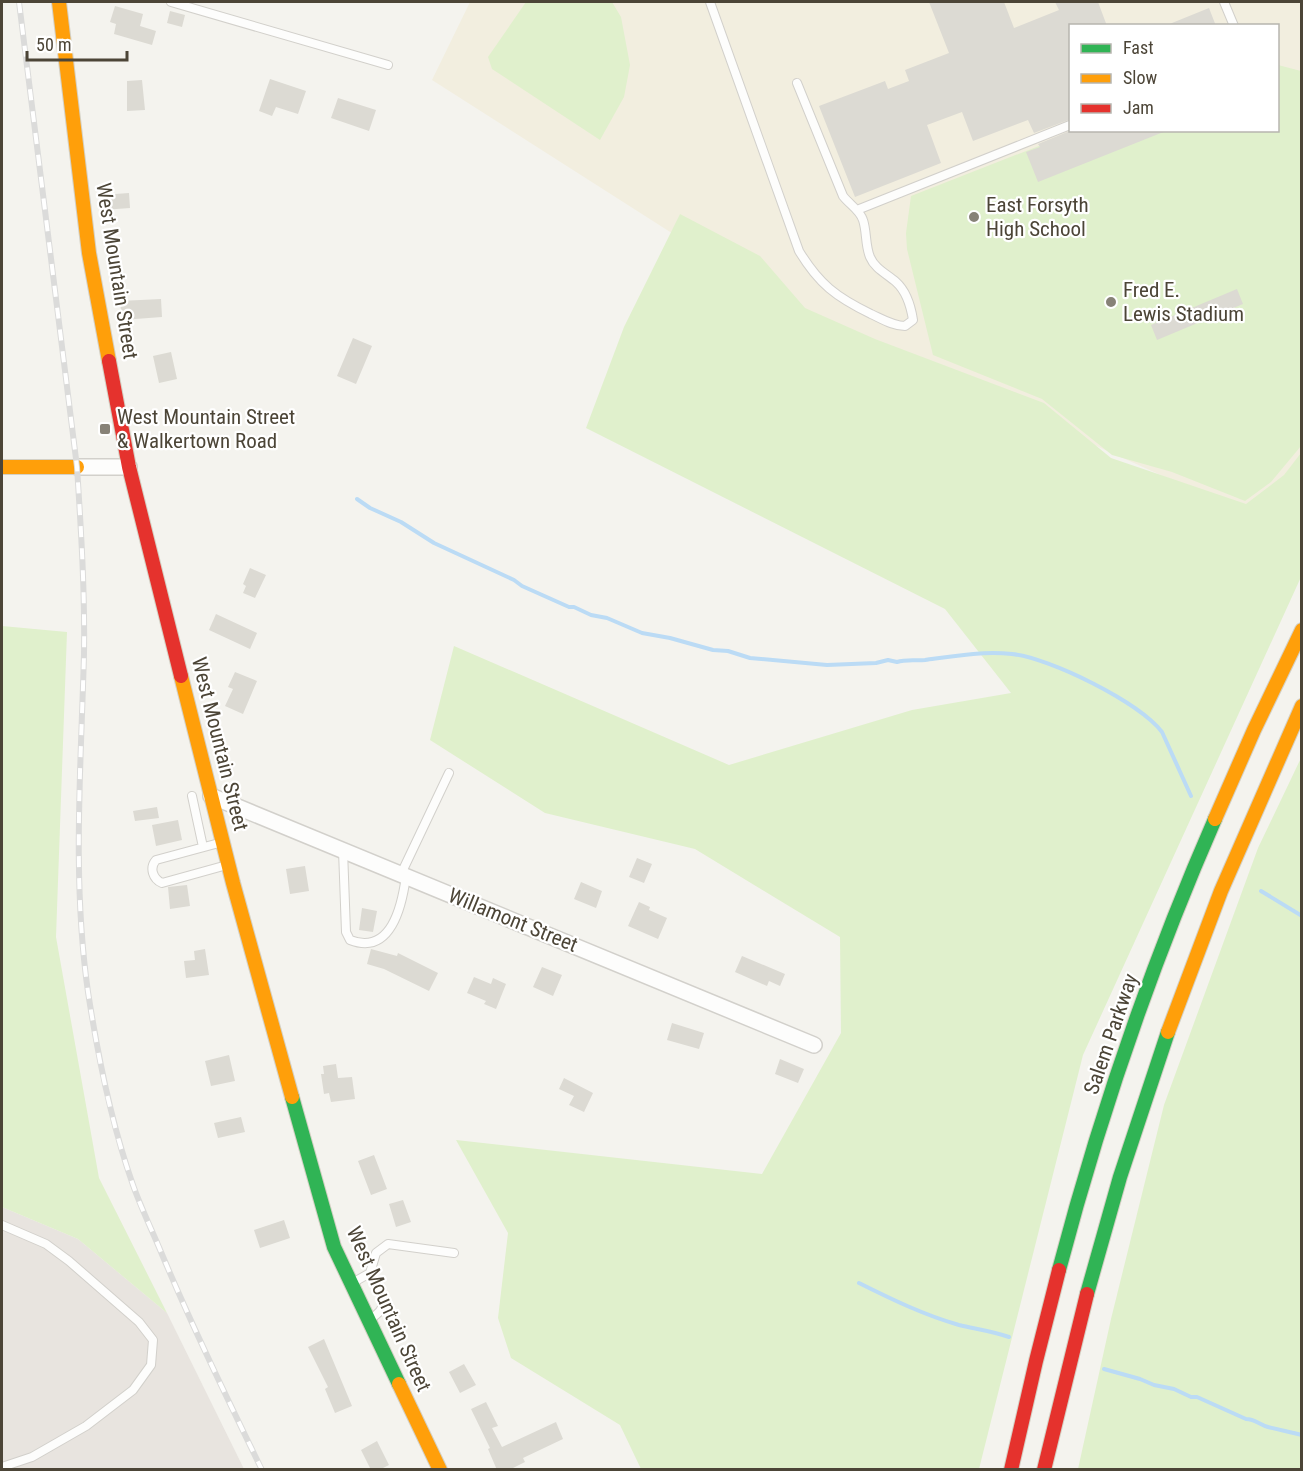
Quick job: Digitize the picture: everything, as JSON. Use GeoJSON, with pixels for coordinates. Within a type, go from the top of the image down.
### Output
{"type":"FeatureCollection","features":[{"type":"Feature","properties":{"kind":"main road","name":"West Mountain Street"},"geometry":{"type":"LineString","coordinates":[[59,2],[89,253],[129,466],[228,865],[334,1247],[440,1470]]}},
{"type":"Feature","properties":{"kind":"main road"},"geometry":{"type":"LineString","coordinates":[[2,467],[77,467]]}},
{"type":"Feature","properties":{"kind":"main road","name":"Salem Parkway"},"geometry":{"type":"LineString","coordinates":[[1011,1470],[1058,1272],[1122,1062],[1199,856],[1254,730],[1302,630]]}},
{"type":"Feature","properties":{"kind":"main road"},"geometry":{"type":"LineString","coordinates":[[1044,1470],[1090,1280],[1154,1072],[1230,868],[1302,706]]}},
{"type":"Feature","properties":{"kind":"street"},"geometry":{"type":"LineString","coordinates":[[77,467],[129,466]]}},
{"type":"Feature","properties":{"kind":"street","name":"Willamont Street"},"geometry":{"type":"LineString","coordinates":[[211,796],[814,1045]]}},
{"type":"Feature","properties":{"kind":"lane"},"geometry":{"type":"LineString","coordinates":[[171,2],[388,65]]}},
{"type":"Feature","properties":{"kind":"lane"},"geometry":{"type":"LineString","coordinates":[[710,2],[799,251],[812,273],[831,291],[848,302],[891,324],[905,327],[913,320],[911,306],[898,283],[883,273],[870,259],[863,220],[843,196],[797,83]]}},
{"type":"Feature","properties":{"kind":"lane"},"geometry":{"type":"LineString","coordinates":[[1224,2],[1233,24]]}},
{"type":"Feature","properties":{"kind":"lane"},"geometry":{"type":"LineString","coordinates":[[857,210],[1069,126]]}},
{"type":"Feature","properties":{"kind":"lane"},"geometry":{"type":"LineString","coordinates":[[343,850],[346,932],[350,940],[363,943],[374,942],[389,930],[401,905],[404,875],[449,773]]}},
{"type":"Feature","properties":{"kind":"lane"},"geometry":{"type":"LineString","coordinates":[[192,796],[203,847]]}},
{"type":"Feature","properties":{"kind":"lane"},"geometry":{"type":"LineString","coordinates":[[223,843],[156,860],[152,868],[155,878],[162,883],[228,865]]}},
{"type":"Feature","properties":{"kind":"lane"},"geometry":{"type":"LineString","coordinates":[[2,1225],[45,1244],[69,1261],[139,1322],[153,1340],[151,1365],[133,1390],[86,1426],[32,1457],[2,1467]]}},
{"type":"Feature","properties":{"kind":"lane"},"geometry":{"type":"LineString","coordinates":[[352,1284],[370,1273],[376,1253],[388,1244],[454,1253]]}},
{"type":"Feature","properties":{"kind":"lane"},"geometry":{"type":"LineString","coordinates":[[369,1320],[381,1313],[384,1306],[383,1296],[370,1273]]}},
{"type":"Feature","properties":{"kind":"shaded area","name":"East Forsyth High School"},"geometry":{"type":"Polygon","coordinates":[[[470,2],[1301,2],[1301,519],[1293,535],[783,304],[432,80],[470,2]]]}},
{"type":"Feature","properties":{"kind":"shaded area"},"geometry":{"type":"Polygon","coordinates":[[[2,1207],[78,1239],[167,1313],[244,1469],[2,1469],[2,1207]]]}},
{"type":"Feature","properties":{"kind":"green space"},"geometry":{"type":"Polygon","coordinates":[[[526,2],[612,2],[621,17],[630,65],[624,97],[600,140],[492,69],[488,57],[526,2]]]}},
{"type":"Feature","properties":{"kind":"green space","name":"Fred E. Lewis Stadium"},"geometry":{"type":"Polygon","coordinates":[[[1279,65],[1301,71],[1301,446],[1271,482],[1245,501],[1172,472],[1112,455],[1042,399],[933,355],[907,249],[906,233],[911,196],[1074,132],[1279,132],[1279,65]]]}},
{"type":"Feature","properties":{"kind":"green space"},"geometry":{"type":"Polygon","coordinates":[[[680,214],[760,256],[805,308],[875,339],[1044,403],[1111,458],[1246,504],[1284,475],[1301,453],[1301,577],[1083,1055],[979,1469],[641,1469],[620,1425],[511,1358],[498,1318],[508,1233],[456,1140],[762,1174],[841,1033],[840,937],[695,849],[545,813],[430,740],[454,646],[729,765],[912,710],[1011,693],[945,609],[586,428],[624,327],[680,214]]]}},
{"type":"Feature","properties":{"kind":"green space"},"geometry":{"type":"Polygon","coordinates":[[[2,626],[67,632],[56,937],[99,1178],[167,1313],[78,1239],[2,1207],[2,626]]]}},
{"type":"Feature","properties":{"kind":"green space"},"geometry":{"type":"Polygon","coordinates":[[[1301,758],[1301,1469],[1078,1469],[1111,1319],[1164,1105],[1258,848],[1301,758]]]}},
{"type":"Feature","properties":{"kind":"building"},"geometry":{"type":"Polygon","coordinates":[[[929,2],[1004,2],[1014,28],[1059,10],[1055,2],[1098,2],[1106,24],[1069,24],[1069,120],[1034,133],[1028,120],[973,141],[962,112],[927,125],[941,163],[855,197],[819,106],[885,81],[888,89],[909,81],[905,70],[949,53],[929,2]]]}},
{"type":"Feature","properties":{"kind":"building"},"geometry":{"type":"Polygon","coordinates":[[[115,6],[143,14],[140,26],[156,31],[152,45],[114,34],[116,24],[110,22],[115,6]]]}},
{"type":"Feature","properties":{"kind":"building"},"geometry":{"type":"Polygon","coordinates":[[[1209,8],[1215,24],[1169,24],[1209,8]]]}},
{"type":"Feature","properties":{"kind":"building"},"geometry":{"type":"Polygon","coordinates":[[[170,11],[185,15],[182,27],[167,23],[170,11]]]}},
{"type":"Feature","properties":{"kind":"building"},"geometry":{"type":"Polygon","coordinates":[[[270,79],[306,91],[298,114],[276,107],[272,116],[259,111],[270,79]]]}},
{"type":"Feature","properties":{"kind":"building"},"geometry":{"type":"Polygon","coordinates":[[[142,80],[145,110],[127,111],[127,81],[142,80]]]}},
{"type":"Feature","properties":{"kind":"building"},"geometry":{"type":"Polygon","coordinates":[[[338,98],[376,110],[369,131],[331,118],[338,98]]]}},
{"type":"Feature","properties":{"kind":"building"},"geometry":{"type":"Polygon","coordinates":[[[1069,131],[1163,132],[1038,182],[1026,152],[1040,147],[1038,144],[1069,131]]]}},
{"type":"Feature","properties":{"kind":"building"},"geometry":{"type":"Polygon","coordinates":[[[129,193],[130,208],[103,210],[102,195],[129,193]]]}},
{"type":"Feature","properties":{"kind":"building"},"geometry":{"type":"Polygon","coordinates":[[[1237,289],[1243,304],[1157,340],[1151,325],[1237,289]]]}},
{"type":"Feature","properties":{"kind":"building"},"geometry":{"type":"Polygon","coordinates":[[[161,299],[162,317],[122,320],[120,301],[161,299]]]}},
{"type":"Feature","properties":{"kind":"building"},"geometry":{"type":"Polygon","coordinates":[[[353,338],[372,346],[356,384],[337,376],[353,338]]]}},
{"type":"Feature","properties":{"kind":"building"},"geometry":{"type":"Polygon","coordinates":[[[171,352],[177,379],[159,383],[153,356],[171,352]]]}},
{"type":"Feature","properties":{"kind":"building"},"geometry":{"type":"Polygon","coordinates":[[[250,568],[266,575],[255,598],[243,593],[246,586],[243,584],[250,568]]]}},
{"type":"Feature","properties":{"kind":"building"},"geometry":{"type":"Polygon","coordinates":[[[216,614],[257,633],[250,649],[209,630],[216,614]]]}},
{"type":"Feature","properties":{"kind":"building"},"geometry":{"type":"Polygon","coordinates":[[[235,672],[257,681],[243,714],[225,706],[233,689],[228,687],[235,672]]]}},
{"type":"Feature","properties":{"kind":"building"},"geometry":{"type":"Polygon","coordinates":[[[157,807],[159,818],[135,821],[133,811],[157,807]]]}},
{"type":"Feature","properties":{"kind":"building"},"geometry":{"type":"Polygon","coordinates":[[[178,820],[182,840],[156,846],[152,825],[178,820]]]}},
{"type":"Feature","properties":{"kind":"building"},"geometry":{"type":"Polygon","coordinates":[[[637,858],[652,864],[644,883],[629,877],[637,858]]]}},
{"type":"Feature","properties":{"kind":"building"},"geometry":{"type":"Polygon","coordinates":[[[305,866],[309,891],[290,894],[286,869],[305,866]]]}},
{"type":"Feature","properties":{"kind":"building"},"geometry":{"type":"Polygon","coordinates":[[[581,882],[602,891],[596,908],[574,899],[581,882]]]}},
{"type":"Feature","properties":{"kind":"building"},"geometry":{"type":"Polygon","coordinates":[[[187,885],[190,906],[170,909],[168,887],[187,885]]]}},
{"type":"Feature","properties":{"kind":"building"},"geometry":{"type":"Polygon","coordinates":[[[639,902],[650,907],[649,910],[667,918],[658,939],[628,926],[639,902]]]}},
{"type":"Feature","properties":{"kind":"building"},"geometry":{"type":"Polygon","coordinates":[[[362,908],[377,911],[373,932],[359,930],[362,908]]]}},
{"type":"Feature","properties":{"kind":"building"},"geometry":{"type":"Polygon","coordinates":[[[205,949],[209,975],[186,978],[184,961],[195,960],[194,951],[205,949]]]}},
{"type":"Feature","properties":{"kind":"building"},"geometry":{"type":"Polygon","coordinates":[[[371,949],[397,956],[398,953],[438,973],[429,991],[384,969],[367,964],[371,949]]]}},
{"type":"Feature","properties":{"kind":"building"},"geometry":{"type":"Polygon","coordinates":[[[742,956],[785,974],[780,986],[769,981],[767,986],[735,972],[742,956]]]}},
{"type":"Feature","properties":{"kind":"building"},"geometry":{"type":"Polygon","coordinates":[[[542,967],[562,975],[553,996],[533,987],[542,967]]]}},
{"type":"Feature","properties":{"kind":"building"},"geometry":{"type":"Polygon","coordinates":[[[474,977],[491,984],[493,978],[506,984],[496,1009],[484,1004],[486,1001],[467,993],[474,977]]]}},
{"type":"Feature","properties":{"kind":"building"},"geometry":{"type":"Polygon","coordinates":[[[672,1023],[704,1033],[699,1049],[667,1040],[672,1023]]]}},
{"type":"Feature","properties":{"kind":"building"},"geometry":{"type":"Polygon","coordinates":[[[229,1055],[235,1081],[211,1086],[205,1061],[229,1055]]]}},
{"type":"Feature","properties":{"kind":"building"},"geometry":{"type":"Polygon","coordinates":[[[780,1059],[804,1069],[798,1083],[775,1074],[780,1059]]]}},
{"type":"Feature","properties":{"kind":"building"},"geometry":{"type":"Polygon","coordinates":[[[336,1064],[338,1078],[352,1077],[355,1099],[331,1102],[329,1093],[324,1094],[321,1074],[324,1074],[323,1066],[336,1064]]]}},
{"type":"Feature","properties":{"kind":"building"},"geometry":{"type":"Polygon","coordinates":[[[564,1078],[593,1093],[584,1112],[569,1105],[574,1096],[559,1089],[564,1078]]]}},
{"type":"Feature","properties":{"kind":"building"},"geometry":{"type":"Polygon","coordinates":[[[241,1117],[245,1132],[218,1138],[214,1123],[241,1117]]]}},
{"type":"Feature","properties":{"kind":"building"},"geometry":{"type":"Polygon","coordinates":[[[374,1155],[387,1189],[371,1195],[358,1161],[374,1155]]]}},
{"type":"Feature","properties":{"kind":"building"},"geometry":{"type":"Polygon","coordinates":[[[403,1200],[411,1222],[396,1227],[389,1204],[403,1200]]]}},
{"type":"Feature","properties":{"kind":"building"},"geometry":{"type":"Polygon","coordinates":[[[284,1220],[290,1238],[260,1248],[254,1230],[284,1220]]]}},
{"type":"Feature","properties":{"kind":"building"},"geometry":{"type":"Polygon","coordinates":[[[324,1339],[352,1406],[335,1413],[325,1389],[328,1387],[308,1347],[324,1339]]]}},
{"type":"Feature","properties":{"kind":"building"},"geometry":{"type":"Polygon","coordinates":[[[464,1364],[476,1385],[460,1393],[449,1372],[464,1364]]]}},
{"type":"Feature","properties":{"kind":"building"},"geometry":{"type":"Polygon","coordinates":[[[486,1402],[498,1426],[492,1428],[502,1447],[556,1422],[563,1439],[523,1458],[525,1462],[509,1470],[497,1470],[488,1449],[490,1448],[471,1409],[486,1402]]]}},
{"type":"Feature","properties":{"kind":"building"},"geometry":{"type":"Polygon","coordinates":[[[377,1441],[389,1465],[379,1470],[371,1470],[361,1450],[377,1441]]]}},
{"type":"Feature","properties":{"kind":"waterway"},"geometry":{"type":"LineString","coordinates":[[357,499],[370,508],[401,522],[434,543],[569,607],[607,618],[642,633],[713,650],[728,651],[750,658],[827,665],[876,663],[888,660],[897,662],[990,653],[1028,657],[1048,664],[1093,683],[1151,720],[1162,732],[1191,796]]}},
{"type":"Feature","properties":{"kind":"waterway"},"geometry":{"type":"LineString","coordinates":[[1261,891],[1302,916]]}},
{"type":"Feature","properties":{"kind":"waterway"},"geometry":{"type":"LineString","coordinates":[[859,1283],[933,1316],[1009,1337]]}},
{"type":"Feature","properties":{"kind":"waterway"},"geometry":{"type":"LineString","coordinates":[[1104,1369],[1174,1389],[1265,1426],[1302,1435]]}},
{"type":"Feature","properties":{"kind":"railway"},"geometry":{"type":"LineString","coordinates":[[19,2],[77,467],[84,631],[79,866],[80,908],[88,992],[112,1114],[136,1194],[197,1335],[262,1470]]}},
{"type":"Feature","properties":{"kind":"traffic: fast"},"geometry":{"type":"LineString","coordinates":[[1059,1270],[1091,1156],[1128,1042],[1170,929],[1215,819]]}},
{"type":"Feature","properties":{"kind":"traffic: fast"},"geometry":{"type":"LineString","coordinates":[[1087,1294],[1120,1177],[1168,1032]]}},
{"type":"Feature","properties":{"kind":"traffic: fast"},"geometry":{"type":"LineString","coordinates":[[292,1097],[334,1247],[399,1384]]}},
{"type":"Feature","properties":{"kind":"traffic: slow"},"geometry":{"type":"LineString","coordinates":[[59,2],[89,253],[109,361]]}},
{"type":"Feature","properties":{"kind":"traffic: slow"},"geometry":{"type":"LineString","coordinates":[[2,467],[77,467]]}},
{"type":"Feature","properties":{"kind":"traffic: slow"},"geometry":{"type":"LineString","coordinates":[[1215,819],[1302,630]]}},
{"type":"Feature","properties":{"kind":"traffic: slow"},"geometry":{"type":"LineString","coordinates":[[181,676],[233,883],[292,1097]]}},
{"type":"Feature","properties":{"kind":"traffic: slow"},"geometry":{"type":"LineString","coordinates":[[1168,1032],[1221,891],[1302,706]]}},
{"type":"Feature","properties":{"kind":"traffic: slow"},"geometry":{"type":"LineString","coordinates":[[399,1384],[440,1470]]}},
{"type":"Feature","properties":{"kind":"traffic: jam"},"geometry":{"type":"LineString","coordinates":[[109,361],[129,467],[181,676]]}},
{"type":"Feature","properties":{"kind":"traffic: jam"},"geometry":{"type":"LineString","coordinates":[[1011,1470],[1059,1270]]}},
{"type":"Feature","properties":{"kind":"traffic: jam"},"geometry":{"type":"LineString","coordinates":[[1044,1470],[1087,1294]]}},
{"type":"Feature","properties":{"kind":"place","name":"East Forsyth High School"},"geometry":{"type":"Point","coordinates":[974,217]}},
{"type":"Feature","properties":{"kind":"place","name":"Fred E. Lewis Stadium"},"geometry":{"type":"Point","coordinates":[1111,302]}},
{"type":"Feature","properties":{"kind":"place","name":"West Mountain Street & Walkertown Road"},"geometry":{"type":"Point","coordinates":[105,429]}}]}
